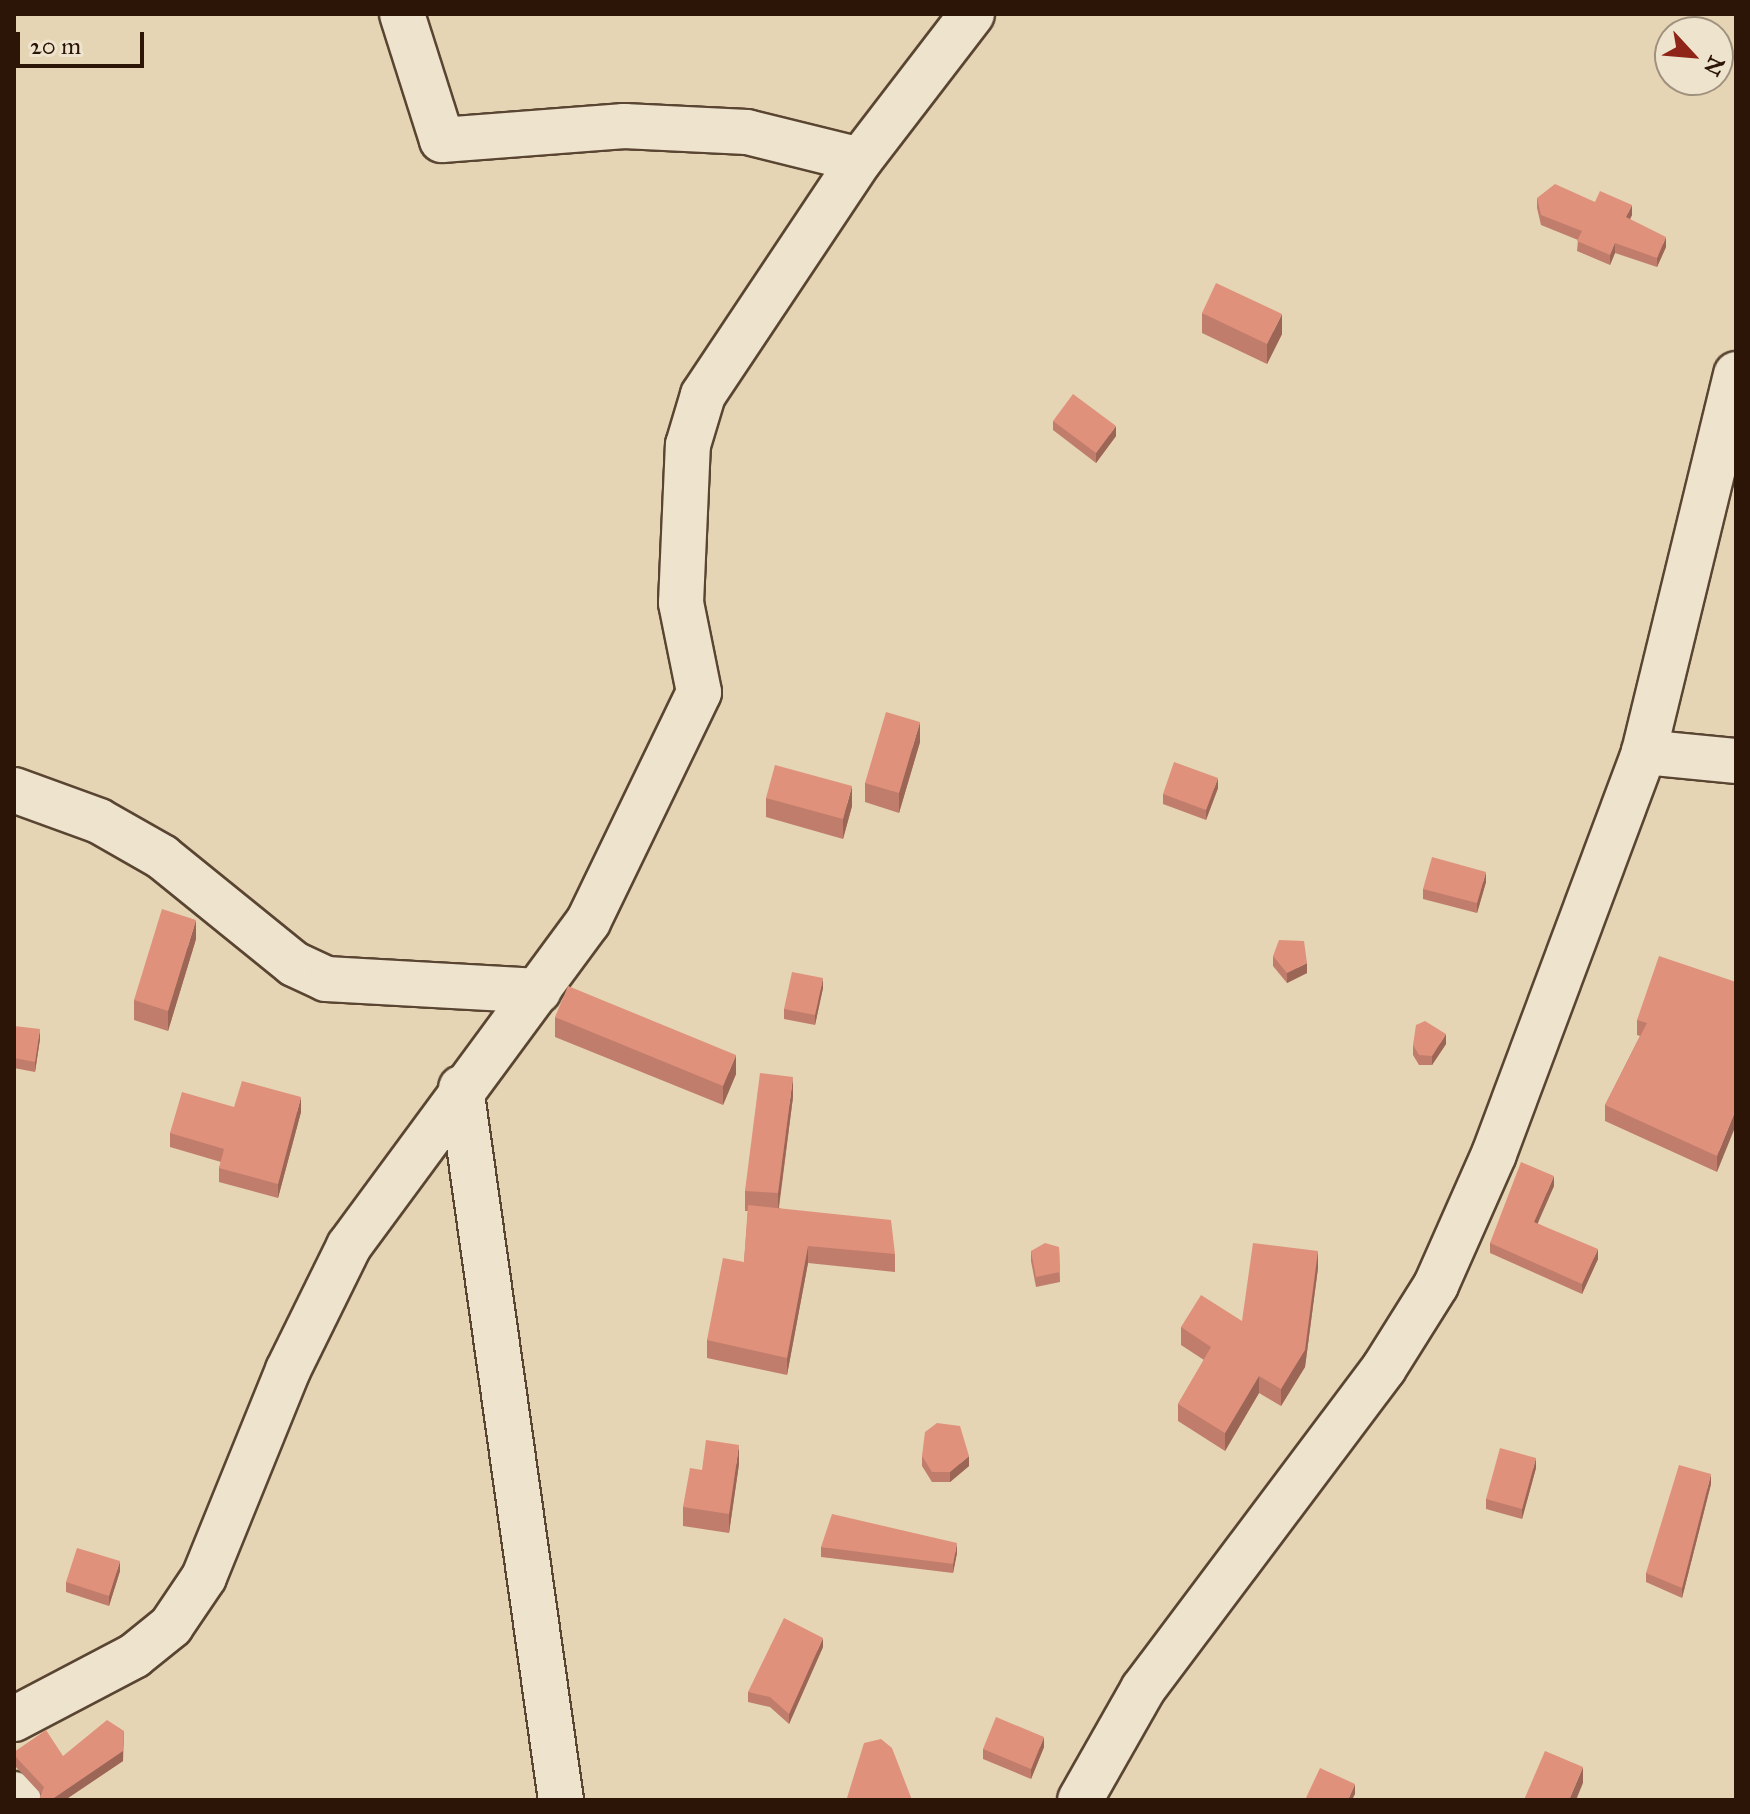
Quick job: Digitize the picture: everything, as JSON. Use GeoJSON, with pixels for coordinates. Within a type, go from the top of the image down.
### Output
{"type":"FeatureCollection","features":[{"type":"Feature","properties":{"kind":"street"},"geometry":{"type":"LineString","coordinates":[[402,14],[442,140],[624,126],[716,131],[803,143],[860,160]]}},
{"type":"Feature","properties":{"kind":"street"},"geometry":{"type":"LineString","coordinates":[[14,1719],[134,1656],[171,1626],[204,1577],[288,1370],[349,1246],[461,1088],[539,991],[588,922],[699,692],[681,603],[688,445],[703,395],[860,160],[972,14]]}},
{"type":"Feature","properties":{"kind":"street"},"geometry":{"type":"LineString","coordinates":[[1080,1800],[1143,1689],[1384,1368],[1436,1285],[1499,1140],[1644,752],[1736,374]]}},
{"type":"Feature","properties":{"kind":"street"},"geometry":{"type":"LineString","coordinates":[[1644,752],[1736,761]]}},
{"type":"Feature","properties":{"kind":"street"},"geometry":{"type":"LineString","coordinates":[[14,790],[99,821],[162,857],[294,964],[326,979],[539,991]]}},
{"type":"Feature","properties":{"kind":"street"},"geometry":{"type":"LineString","coordinates":[[461,1088],[561,1800]]}},
{"type":"Feature","properties":{"kind":"street"},"geometry":{"type":"LineString","coordinates":[[14,1794],[19,1800]]}},
{"type":"Feature","properties":{"kind":"building"},"geometry":{"type":"Polygon","coordinates":[[[1555,184],[1595,202],[1600,191],[1632,205],[1626,217],[1666,237],[1657,258],[1615,243],[1610,255],[1577,241],[1582,231],[1541,215],[1537,198],[1555,184]]]}},
{"type":"Feature","properties":{"kind":"building"},"geometry":{"type":"Polygon","coordinates":[[[1216,283],[1282,314],[1267,344],[1202,313],[1216,283]]]}},
{"type":"Feature","properties":{"kind":"building"},"geometry":{"type":"Polygon","coordinates":[[[1073,394],[1116,426],[1096,453],[1053,421],[1073,394]]]}},
{"type":"Feature","properties":{"kind":"building"},"geometry":{"type":"Polygon","coordinates":[[[886,712],[920,722],[899,793],[865,783],[886,712]]]}},
{"type":"Feature","properties":{"kind":"building"},"geometry":{"type":"Polygon","coordinates":[[[1174,762],[1218,778],[1206,810],[1163,794],[1174,762]]]}},
{"type":"Feature","properties":{"kind":"building"},"geometry":{"type":"Polygon","coordinates":[[[775,765],[852,786],[843,819],[766,798],[775,765]]]}},
{"type":"Feature","properties":{"kind":"building"},"geometry":{"type":"Polygon","coordinates":[[[1432,857],[1486,872],[1477,903],[1423,889],[1432,857]]]}},
{"type":"Feature","properties":{"kind":"building"},"geometry":{"type":"Polygon","coordinates":[[[162,909],[196,920],[168,1011],[134,1000],[162,909]]]}},
{"type":"Feature","properties":{"kind":"building"},"geometry":{"type":"Polygon","coordinates":[[[1279,940],[1304,941],[1307,963],[1287,973],[1273,956],[1279,940]]]}},
{"type":"Feature","properties":{"kind":"building"},"geometry":{"type":"Polygon","coordinates":[[[1659,956],[1736,982],[1736,1109],[1717,1156],[1605,1105],[1647,1023],[1637,1020],[1659,956]]]}},
{"type":"Feature","properties":{"kind":"building"},"geometry":{"type":"Polygon","coordinates":[[[792,972],[823,978],[815,1015],[784,1009],[792,972]]]}},
{"type":"Feature","properties":{"kind":"building"},"geometry":{"type":"Polygon","coordinates":[[[568,986],[736,1055],[723,1086],[555,1017],[568,986]]]}},
{"type":"Feature","properties":{"kind":"building"},"geometry":{"type":"Polygon","coordinates":[[[1425,1021],[1446,1034],[1432,1056],[1419,1055],[1413,1045],[1416,1025],[1425,1021]]]}},
{"type":"Feature","properties":{"kind":"building"},"geometry":{"type":"Polygon","coordinates":[[[14,1026],[40,1029],[35,1062],[14,1058],[14,1026]]]}},
{"type":"Feature","properties":{"kind":"building"},"geometry":{"type":"Polygon","coordinates":[[[760,1073],[793,1077],[778,1193],[745,1191],[760,1073]]]}},
{"type":"Feature","properties":{"kind":"building"},"geometry":{"type":"Polygon","coordinates":[[[242,1081],[301,1097],[278,1184],[219,1168],[224,1149],[170,1133],[182,1092],[234,1107],[242,1081]]]}},
{"type":"Feature","properties":{"kind":"building"},"geometry":{"type":"Polygon","coordinates":[[[1521,1162],[1554,1176],[1534,1222],[1598,1249],[1582,1284],[1490,1243],[1521,1162]]]}},
{"type":"Feature","properties":{"kind":"building"},"geometry":{"type":"Polygon","coordinates":[[[748,1205],[891,1220],[895,1254],[808,1246],[787,1358],[707,1340],[723,1258],[744,1262],[748,1205]]]}},
{"type":"Feature","properties":{"kind":"building"},"geometry":{"type":"Polygon","coordinates":[[[1045,1243],[1059,1247],[1060,1272],[1036,1277],[1031,1251],[1045,1243]]]}},
{"type":"Feature","properties":{"kind":"building"},"geometry":{"type":"Polygon","coordinates":[[[1253,1243],[1318,1251],[1305,1350],[1281,1389],[1259,1376],[1225,1433],[1178,1404],[1211,1347],[1181,1327],[1201,1295],[1242,1321],[1253,1243]]]}},
{"type":"Feature","properties":{"kind":"building"},"geometry":{"type":"Polygon","coordinates":[[[937,1423],[960,1426],[969,1456],[950,1472],[932,1472],[922,1456],[925,1432],[937,1423]]]}},
{"type":"Feature","properties":{"kind":"building"},"geometry":{"type":"Polygon","coordinates":[[[706,1440],[739,1445],[729,1514],[683,1507],[690,1468],[702,1470],[706,1440]]]}},
{"type":"Feature","properties":{"kind":"building"},"geometry":{"type":"Polygon","coordinates":[[[1500,1448],[1536,1458],[1522,1509],[1486,1499],[1500,1448]]]}},
{"type":"Feature","properties":{"kind":"building"},"geometry":{"type":"Polygon","coordinates":[[[1679,1465],[1711,1474],[1682,1588],[1646,1573],[1679,1465]]]}},
{"type":"Feature","properties":{"kind":"building"},"geometry":{"type":"Polygon","coordinates":[[[832,1514],[957,1543],[953,1564],[821,1547],[832,1514]]]}},
{"type":"Feature","properties":{"kind":"building"},"geometry":{"type":"Polygon","coordinates":[[[77,1548],[120,1561],[109,1596],[66,1582],[77,1548]]]}},
{"type":"Feature","properties":{"kind":"building"},"geometry":{"type":"Polygon","coordinates":[[[784,1618],[823,1638],[789,1714],[770,1697],[748,1692],[784,1618]]]}},
{"type":"Feature","properties":{"kind":"building"},"geometry":{"type":"Polygon","coordinates":[[[996,1717],[1044,1737],[1031,1769],[983,1749],[996,1717]]]}},
{"type":"Feature","properties":{"kind":"building"},"geometry":{"type":"Polygon","coordinates":[[[107,1720],[124,1731],[123,1751],[51,1800],[39,1800],[44,1787],[14,1752],[46,1730],[63,1756],[107,1720]]]}},
{"type":"Feature","properties":{"kind":"building"},"geometry":{"type":"Polygon","coordinates":[[[881,1739],[892,1748],[912,1800],[850,1800],[847,1798],[864,1743],[881,1739]]]}},
{"type":"Feature","properties":{"kind":"building"},"geometry":{"type":"Polygon","coordinates":[[[1545,1751],[1583,1767],[1569,1800],[1524,1800],[1545,1751]]]}},
{"type":"Feature","properties":{"kind":"building"},"geometry":{"type":"Polygon","coordinates":[[[1320,1768],[1355,1784],[1348,1800],[1305,1800],[1320,1768]]]}}]}
